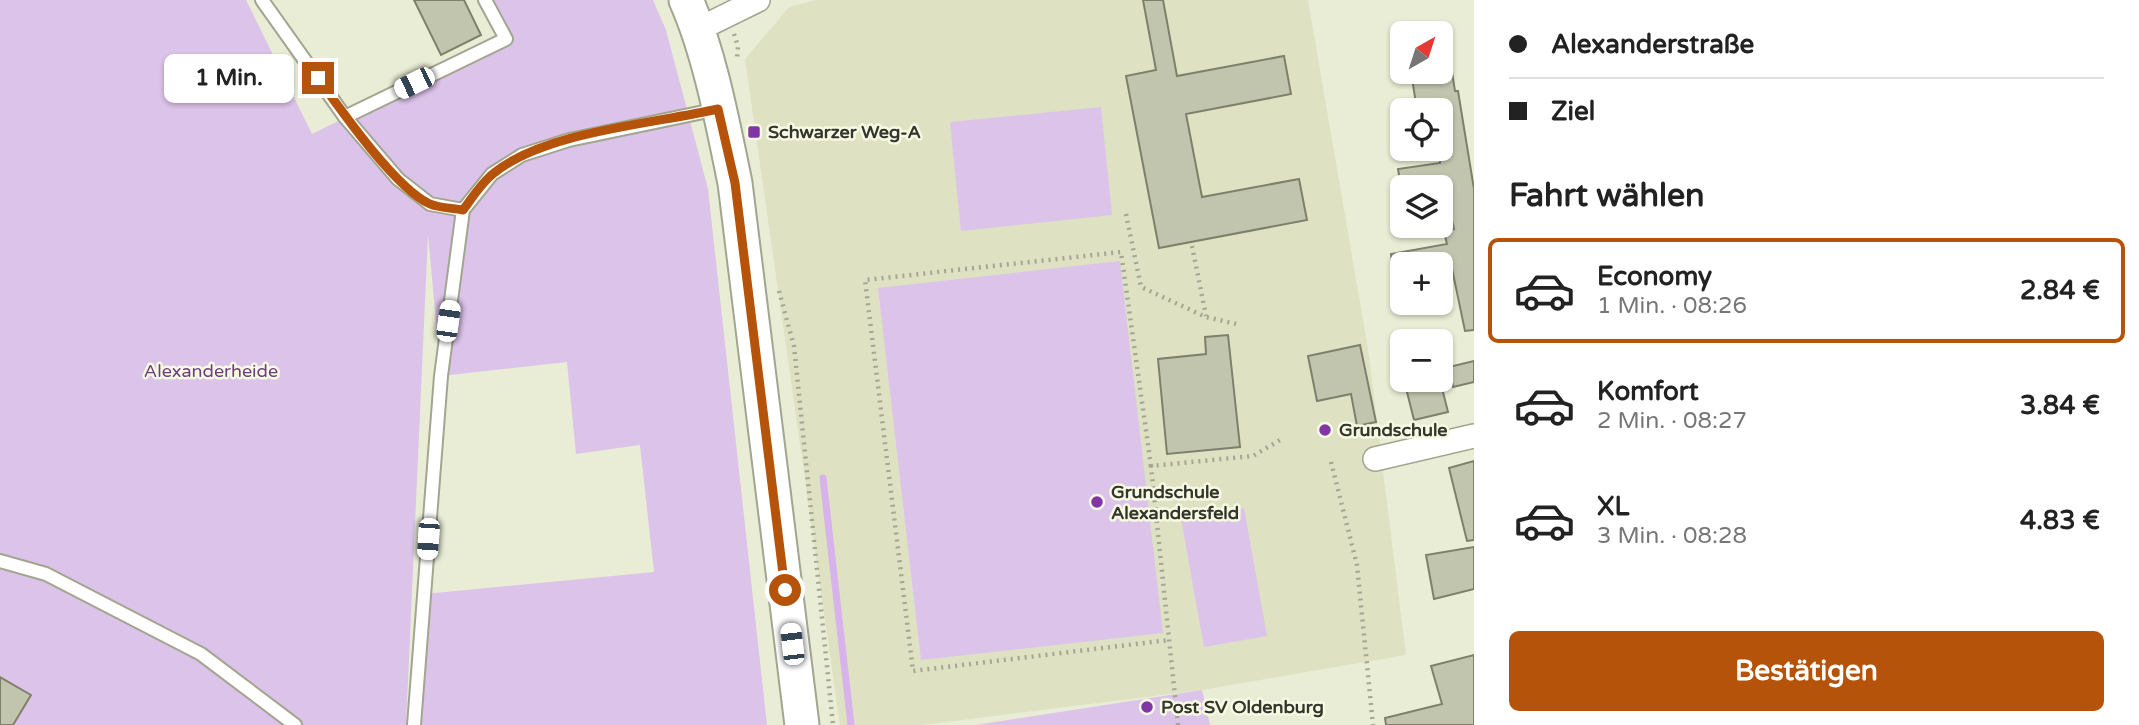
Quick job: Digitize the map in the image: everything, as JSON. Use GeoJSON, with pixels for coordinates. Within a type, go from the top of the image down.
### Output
{"type":"FeatureCollection","features":[{"type":"Feature","properties":{"kind":"main road"},"geometry":{"type":"LineString","coordinates":[[691,13],[735,183],[802,725]]}},
{"type":"Feature","properties":{"kind":"street"},"geometry":{"type":"LineString","coordinates":[[691,13],[758,0]]}},
{"type":"Feature","properties":{"kind":"street"},"geometry":{"type":"LineString","coordinates":[[1374,459],[1474,436]]}},
{"type":"Feature","properties":{"kind":"lane"},"geometry":{"type":"LineString","coordinates":[[262,0],[345,117],[398,179],[430,204],[463,210]]}},
{"type":"Feature","properties":{"kind":"lane"},"geometry":{"type":"LineString","coordinates":[[345,117],[506,39],[485,0]]}},
{"type":"Feature","properties":{"kind":"lane"},"geometry":{"type":"LineString","coordinates":[[414,725],[441,376],[463,210],[492,174],[522,155],[569,140],[718,109]]}},
{"type":"Feature","properties":{"kind":"lane"},"geometry":{"type":"LineString","coordinates":[[0,561],[46,575],[201,654],[295,725]]}},
{"type":"Feature","properties":{"kind":"path"},"geometry":{"type":"LineString","coordinates":[[1126,214],[1141,286],[1206,317],[1241,325]]}},
{"type":"Feature","properties":{"kind":"path"},"geometry":{"type":"LineString","coordinates":[[1192,246],[1206,317]]}},
{"type":"Feature","properties":{"kind":"path"},"geometry":{"type":"LineString","coordinates":[[1169,640],[913,671],[865,280],[1121,251],[1152,466],[1178,725]]}},
{"type":"Feature","properties":{"kind":"path"},"geometry":{"type":"LineString","coordinates":[[1152,466],[1253,456],[1280,440]]}},
{"type":"Feature","properties":{"kind":"path"},"geometry":{"type":"LineString","coordinates":[[1331,462],[1357,565],[1373,725]]}},
{"type":"Feature","properties":{"kind":"shaded area","name":"Grundschule Alexandersfeld"},"geometry":{"type":"Polygon","coordinates":[[[816,0],[1308,0],[1368,349],[1406,655],[1202,690],[922,725],[840,725],[745,59],[789,7],[816,0]]]}},
{"type":"Feature","properties":{"kind":"green space","name":"Alexanderheide"},"geometry":{"type":"Polygon","coordinates":[[[0,0],[246,0],[312,134],[505,39],[485,0],[653,0],[666,30],[708,189],[767,725],[418,725],[424,594],[654,572],[640,445],[576,454],[567,362],[441,376],[428,234],[406,725],[0,725],[0,0]]]}},
{"type":"Feature","properties":{"kind":"green space"},"geometry":{"type":"Polygon","coordinates":[[[1101,107],[1112,215],[961,231],[950,122],[1101,107]]]}},
{"type":"Feature","properties":{"kind":"green space"},"geometry":{"type":"Polygon","coordinates":[[[1120,261],[1163,633],[921,660],[878,288],[1120,261]]]}},
{"type":"Feature","properties":{"kind":"green space"},"geometry":{"type":"Polygon","coordinates":[[[1244,508],[1267,636],[1204,647],[1181,519],[1244,508]]]}},
{"type":"Feature","properties":{"kind":"green space","name":"Post SV Oldenburg"},"geometry":{"type":"Polygon","coordinates":[[[1202,690],[1210,725],[976,725],[1202,690]]]}},
{"type":"Feature","properties":{"kind":"building"},"geometry":{"type":"Polygon","coordinates":[[[414,0],[464,0],[481,35],[441,55],[414,0]]]}},
{"type":"Feature","properties":{"kind":"building"},"geometry":{"type":"Polygon","coordinates":[[[1143,0],[1163,0],[1177,76],[1284,56],[1291,94],[1186,114],[1202,197],[1299,179],[1307,220],[1159,248],[1126,76],[1156,70],[1143,0]]]}},
{"type":"Feature","properties":{"kind":"building"},"geometry":{"type":"Polygon","coordinates":[[[1453,78],[1455,91],[1458,91],[1474,189],[1474,330],[1465,331],[1453,274],[1453,252],[1402,252],[1447,244],[1446,238],[1453,238],[1454,229],[1453,175],[1399,175],[1398,169],[1453,161],[1453,98],[1415,98],[1413,84],[1453,84],[1453,78]]]}},
{"type":"Feature","properties":{"kind":"building"},"geometry":{"type":"Polygon","coordinates":[[[1228,335],[1240,447],[1167,454],[1158,359],[1206,354],[1205,337],[1228,335]]]}},
{"type":"Feature","properties":{"kind":"building"},"geometry":{"type":"Polygon","coordinates":[[[1360,345],[1376,422],[1357,426],[1351,394],[1317,401],[1308,356],[1360,345]]]}},
{"type":"Feature","properties":{"kind":"building"},"geometry":{"type":"Polygon","coordinates":[[[1474,361],[1474,382],[1453,387],[1453,366],[1474,361]]]}},
{"type":"Feature","properties":{"kind":"building"},"geometry":{"type":"Polygon","coordinates":[[[1407,392],[1443,392],[1448,412],[1414,420],[1407,392]]]}},
{"type":"Feature","properties":{"kind":"building"},"geometry":{"type":"Polygon","coordinates":[[[1474,461],[1474,540],[1467,541],[1449,468],[1474,461]]]}},
{"type":"Feature","properties":{"kind":"building"},"geometry":{"type":"Polygon","coordinates":[[[1474,547],[1474,589],[1434,599],[1426,555],[1474,547]]]}},
{"type":"Feature","properties":{"kind":"building"},"geometry":{"type":"Polygon","coordinates":[[[1474,655],[1474,725],[1386,725],[1385,718],[1442,704],[1431,666],[1474,655]]]}},
{"type":"Feature","properties":{"kind":"building"},"geometry":{"type":"Polygon","coordinates":[[[0,677],[31,695],[13,725],[0,725],[0,677]]]}},
{"type":"Feature","properties":{"kind":"waterway"},"geometry":{"type":"LineString","coordinates":[[823,478],[851,725]]}},
{"type":"Feature","properties":{"kind":"place","name":"Schwarzer Weg-A"},"geometry":{"type":"Point","coordinates":[754,132]}},
{"type":"Feature","properties":{"kind":"place","name":"Grundschule"},"geometry":{"type":"Point","coordinates":[1325,430]}},
{"type":"Feature","properties":{"kind":"place","name":"Grundschule Alexandersfeld"},"geometry":{"type":"Point","coordinates":[1097,502]}},
{"type":"Feature","properties":{"kind":"place","name":"Post SV Oldenburg"},"geometry":{"type":"Point","coordinates":[1147,707]}},
{"type":"Feature","properties":{"kind":"route"},"geometry":{"type":"LineString","coordinates":[[318,78],[345,117],[398,179],[430,204],[463,210],[492,174],[522,155],[569,140],[718,109],[735,183],[785,590]]}}]}
